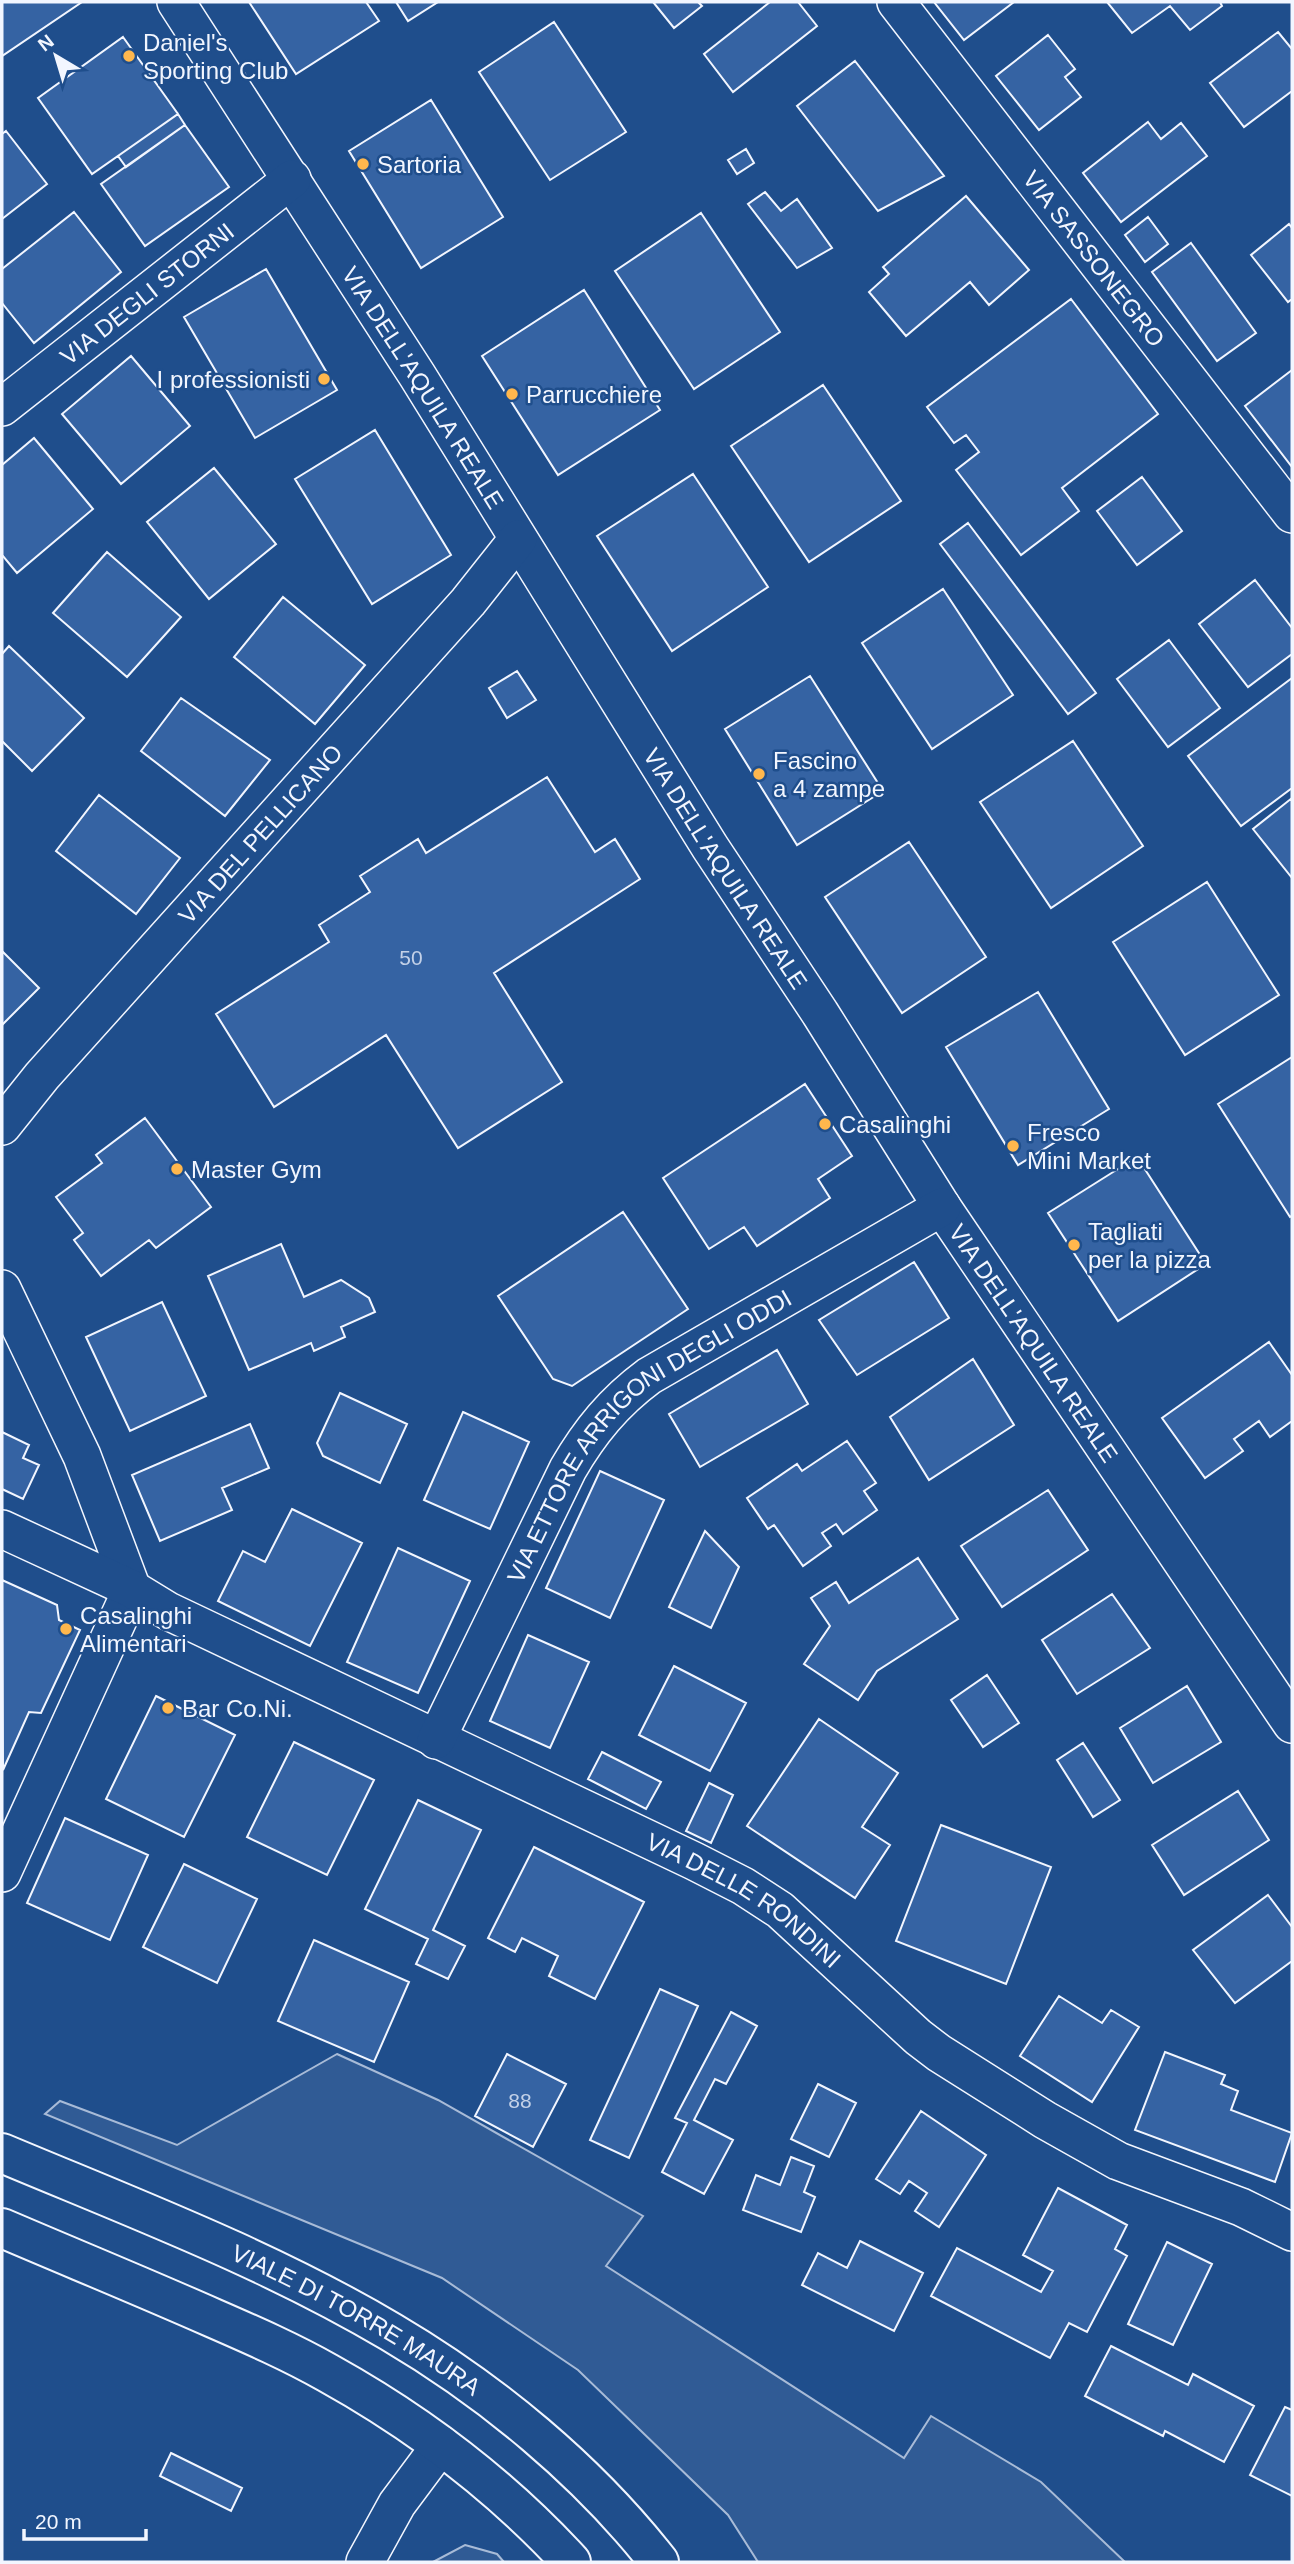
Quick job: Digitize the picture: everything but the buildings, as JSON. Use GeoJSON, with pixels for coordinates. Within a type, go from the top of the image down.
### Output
{"type":"FeatureCollection","features":[{"type":"Feature","properties":{"kind":"street","name":"VIA DELL'AQUILA REALE"},"geometry":{"type":"LineString","coordinates":[[176,2],[425,386],[710,846],[820,1013],[942,1207],[1292,1724]]}},
{"type":"Feature","properties":{"kind":"street","name":"VIA SASSONEGRO"},"geometry":{"type":"LineString","coordinates":[[896,2],[1292,514]]}},
{"type":"Feature","properties":{"kind":"street","name":"VIA DEGLI STORNI"},"geometry":{"type":"LineString","coordinates":[[2,408],[292,179]]}},
{"type":"Feature","properties":{"kind":"street","name":"VIA DEL PELLICANO"},"geometry":{"type":"LineString","coordinates":[[2,1126],[42,1076],[467,602],[518,539]]}},
{"type":"Feature","properties":{"kind":"street","name":"VIA ETTORE ARRIGONI DEGLI ODDI"},"geometry":{"type":"LineString","coordinates":[[436,1740],[568,1469],[591,1432],[612,1406],[649,1376],[942,1207]]}},
{"type":"Feature","properties":{"kind":"street"},"geometry":{"type":"LineString","coordinates":[[2,1289],[82,1456],[132,1589],[2,1873]]}},
{"type":"Feature","properties":{"kind":"street","name":"VIA DELLE RONDINI"},"geometry":{"type":"LineString","coordinates":[[12,1534],[132,1589],[167,1611],[694,1861],[752,1892],[780,1910],[918,2037],[939,2053],[1072,2136],[1118,2161],[1241,2207],[1292,2232]]}},
{"type":"Feature","properties":{"kind":"street","name":"VIALE DI TORRE MAURA"},"geometry":{"type":"LineString","coordinates":[[2,2152],[221,2246],[392,2332],[460,2377],[537,2437],[612,2508],[659,2562]]}},
{"type":"Feature","properties":{"kind":"street"},"geometry":{"type":"LineString","coordinates":[[2,2228],[180,2303],[301,2358],[388,2408],[441,2445],[526,2517],[571,2562]]}},
{"type":"Feature","properties":{"kind":"street"},"geometry":{"type":"LineString","coordinates":[[365,2562],[397,2504],[441,2445]]}},
{"type":"Feature","properties":{"kind":"shaded area"},"geometry":{"type":"Polygon","coordinates":[[[337,2054],[438,2100],[643,2216],[606,2266],[904,2458],[931,2416],[1041,2482],[1125,2562],[758,2562],[728,2515],[578,2370],[442,2278],[45,2114],[60,2101],[177,2145],[337,2054]]]}},
{"type":"Feature","properties":{"kind":"shaded area"},"geometry":{"type":"Polygon","coordinates":[[[465,2545],[497,2554],[504,2562],[433,2562],[465,2545]]]}},
{"type":"Feature","properties":{"kind":"place","name":"Daniel's Sporting Club"},"geometry":{"type":"Point","coordinates":[129,56]}},
{"type":"Feature","properties":{"kind":"place","name":"Sartoria"},"geometry":{"type":"Point","coordinates":[363,164]}},
{"type":"Feature","properties":{"kind":"place","name":"I professionisti"},"geometry":{"type":"Point","coordinates":[324,379]}},
{"type":"Feature","properties":{"kind":"place","name":"Parrucchiere"},"geometry":{"type":"Point","coordinates":[512,394]}},
{"type":"Feature","properties":{"kind":"place","name":"Fascino a 4 zampe"},"geometry":{"type":"Point","coordinates":[759,774]}},
{"type":"Feature","properties":{"kind":"place","name":"Casalinghi"},"geometry":{"type":"Point","coordinates":[825,1124]}},
{"type":"Feature","properties":{"kind":"place","name":"Fresco Mini Market"},"geometry":{"type":"Point","coordinates":[1013,1146]}},
{"type":"Feature","properties":{"kind":"place","name":"Master Gym"},"geometry":{"type":"Point","coordinates":[177,1169]}},
{"type":"Feature","properties":{"kind":"place","name":"Tagliati per la pizza"},"geometry":{"type":"Point","coordinates":[1074,1245]}},
{"type":"Feature","properties":{"kind":"place","name":"Casalinghi Alimentari"},"geometry":{"type":"Point","coordinates":[66,1629]}},
{"type":"Feature","properties":{"kind":"place","name":"Bar Co.Ni."},"geometry":{"type":"Point","coordinates":[168,1708]}}]}
